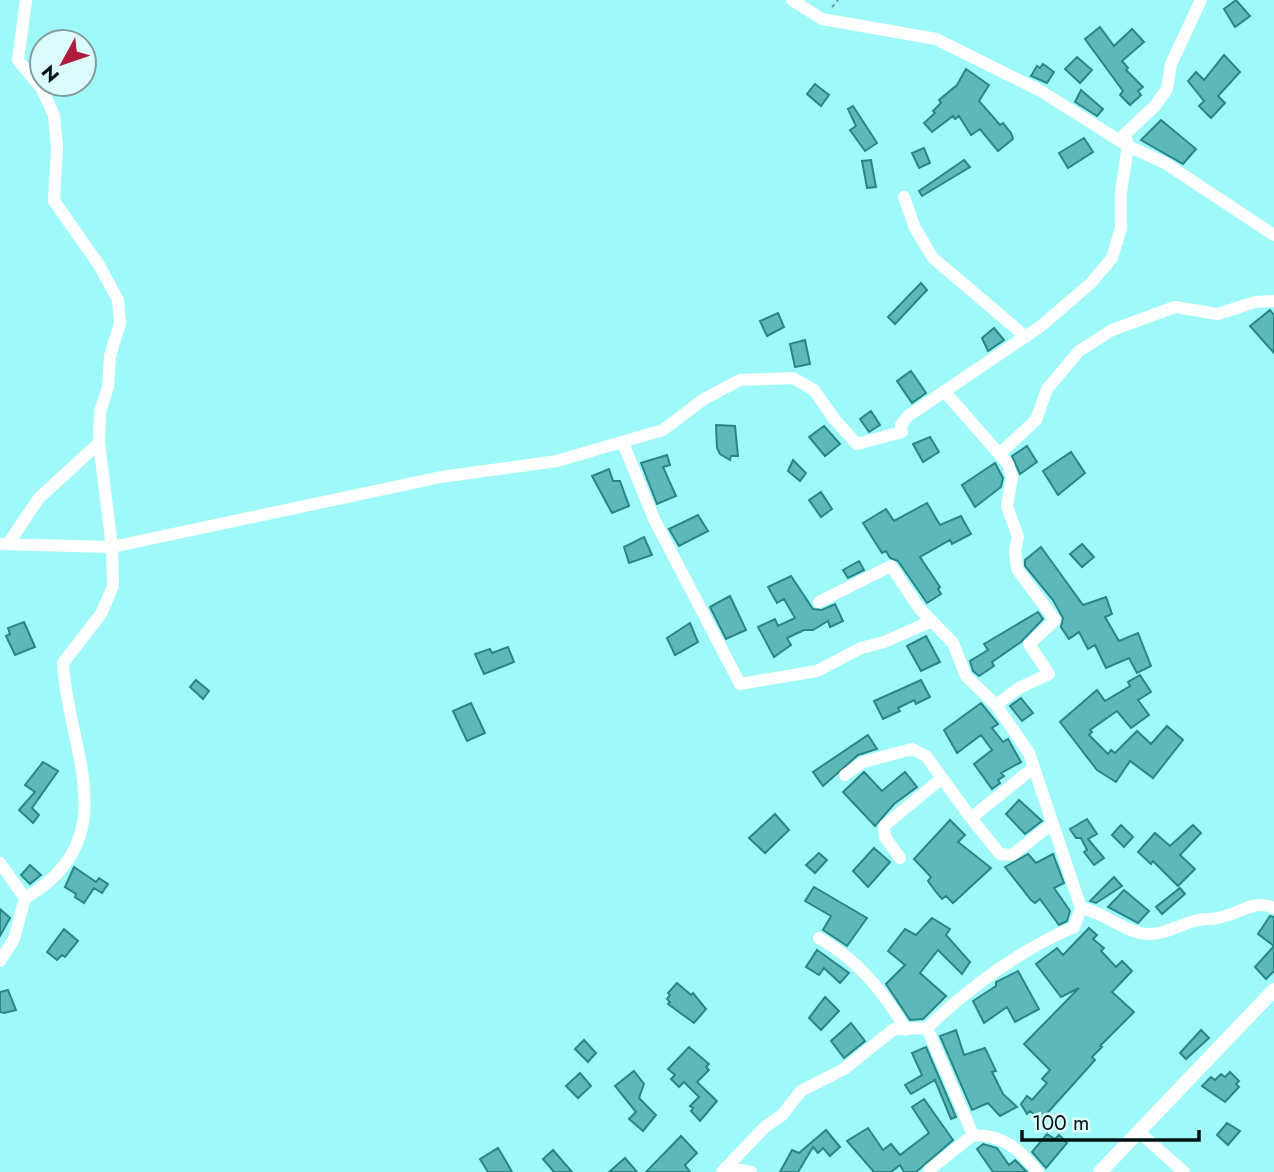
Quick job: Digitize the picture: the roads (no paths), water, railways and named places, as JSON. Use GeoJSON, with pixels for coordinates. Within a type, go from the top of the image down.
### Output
{"type":"FeatureCollection","features":[{"type":"Feature","properties":{"kind":"street"},"geometry":{"type":"LineString","coordinates":[[0,961],[14,939],[25,898],[45,887],[64,864],[76,844],[83,821],[86,781],[74,720],[64,690],[63,663],[79,646],[113,586],[112,547],[99,443],[100,412],[108,387],[110,356],[120,323],[118,300],[99,265],[54,201],[57,147],[54,115],[41,89],[18,60],[26,0]]}},
{"type":"Feature","properties":{"kind":"street"},"geometry":{"type":"LineString","coordinates":[[792,0],[822,19],[936,38],[1040,90],[1128,146],[1166,163],[1274,235]]}},
{"type":"Feature","properties":{"kind":"street"},"geometry":{"type":"LineString","coordinates":[[4,544],[112,547],[441,477],[557,461],[663,430],[704,399],[740,380],[793,378],[814,390],[847,436],[857,444],[902,432],[901,425],[908,416],[1026,337],[1091,283],[1112,258],[1121,228],[1121,192],[1128,146],[1125,134],[1155,106],[1167,89],[1171,64],[1201,0]]}},
{"type":"Feature","properties":{"kind":"street"},"geometry":{"type":"LineString","coordinates":[[904,197],[915,228],[933,258],[1026,337]]}},
{"type":"Feature","properties":{"kind":"street"},"geometry":{"type":"LineString","coordinates":[[999,454],[1031,426],[1040,414],[1047,389],[1079,351],[1112,330],[1175,307],[1218,314],[1255,302],[1274,301]]}},
{"type":"Feature","properties":{"kind":"street"},"geometry":{"type":"LineString","coordinates":[[944,391],[974,421],[1009,464],[1012,477],[1007,506],[1018,537],[1015,550],[1017,569],[1055,620],[1029,643],[1049,674],[996,705]]}},
{"type":"Feature","properties":{"kind":"street"},"geometry":{"type":"LineString","coordinates":[[4,544],[39,498],[99,443]]}},
{"type":"Feature","properties":{"kind":"street"},"geometry":{"type":"LineString","coordinates":[[623,443],[654,519],[740,684],[817,670],[862,648],[884,642],[932,621]]}},
{"type":"Feature","properties":{"kind":"street"},"geometry":{"type":"LineString","coordinates":[[724,1170],[782,1115],[801,1091],[844,1069],[894,1029],[927,1028],[968,990],[1056,935],[1074,927],[1081,908],[1072,886],[1071,870],[1052,824],[1029,753],[996,705],[966,676],[953,643],[919,608],[891,566],[819,603]]}},
{"type":"Feature","properties":{"kind":"street"},"geometry":{"type":"LineString","coordinates":[[845,775],[863,762],[912,749],[926,756],[1000,854],[1012,855],[1052,824]]}},
{"type":"Feature","properties":{"kind":"street"},"geometry":{"type":"LineString","coordinates":[[971,818],[1033,768]]}},
{"type":"Feature","properties":{"kind":"street"},"geometry":{"type":"LineString","coordinates":[[900,858],[884,837],[884,826],[942,778]]}},
{"type":"Feature","properties":{"kind":"street"},"geometry":{"type":"LineString","coordinates":[[0,863],[25,898]]}},
{"type":"Feature","properties":{"kind":"street"},"geometry":{"type":"LineString","coordinates":[[1081,908],[1098,911],[1128,928],[1147,934],[1169,930],[1196,920],[1221,918],[1249,906],[1265,904],[1274,908]]}},
{"type":"Feature","properties":{"kind":"street"},"geometry":{"type":"LineString","coordinates":[[819,938],[842,951],[867,975],[890,1003],[906,1030]]}},
{"type":"Feature","properties":{"kind":"street"},"geometry":{"type":"LineString","coordinates":[[1100,1172],[1274,990]]}},
{"type":"Feature","properties":{"kind":"street"},"geometry":{"type":"LineString","coordinates":[[927,1028],[973,1135]]}},
{"type":"Feature","properties":{"kind":"street"},"geometry":{"type":"LineString","coordinates":[[1139,1132],[1184,1172]]}},
{"type":"Feature","properties":{"kind":"street"},"geometry":{"type":"LineString","coordinates":[[929,1170],[973,1135],[994,1135],[1038,1172]]}},
{"type":"Feature","properties":{"kind":"street"},"geometry":{"type":"LineString","coordinates":[[724,1170],[751,1172]]}}]}
